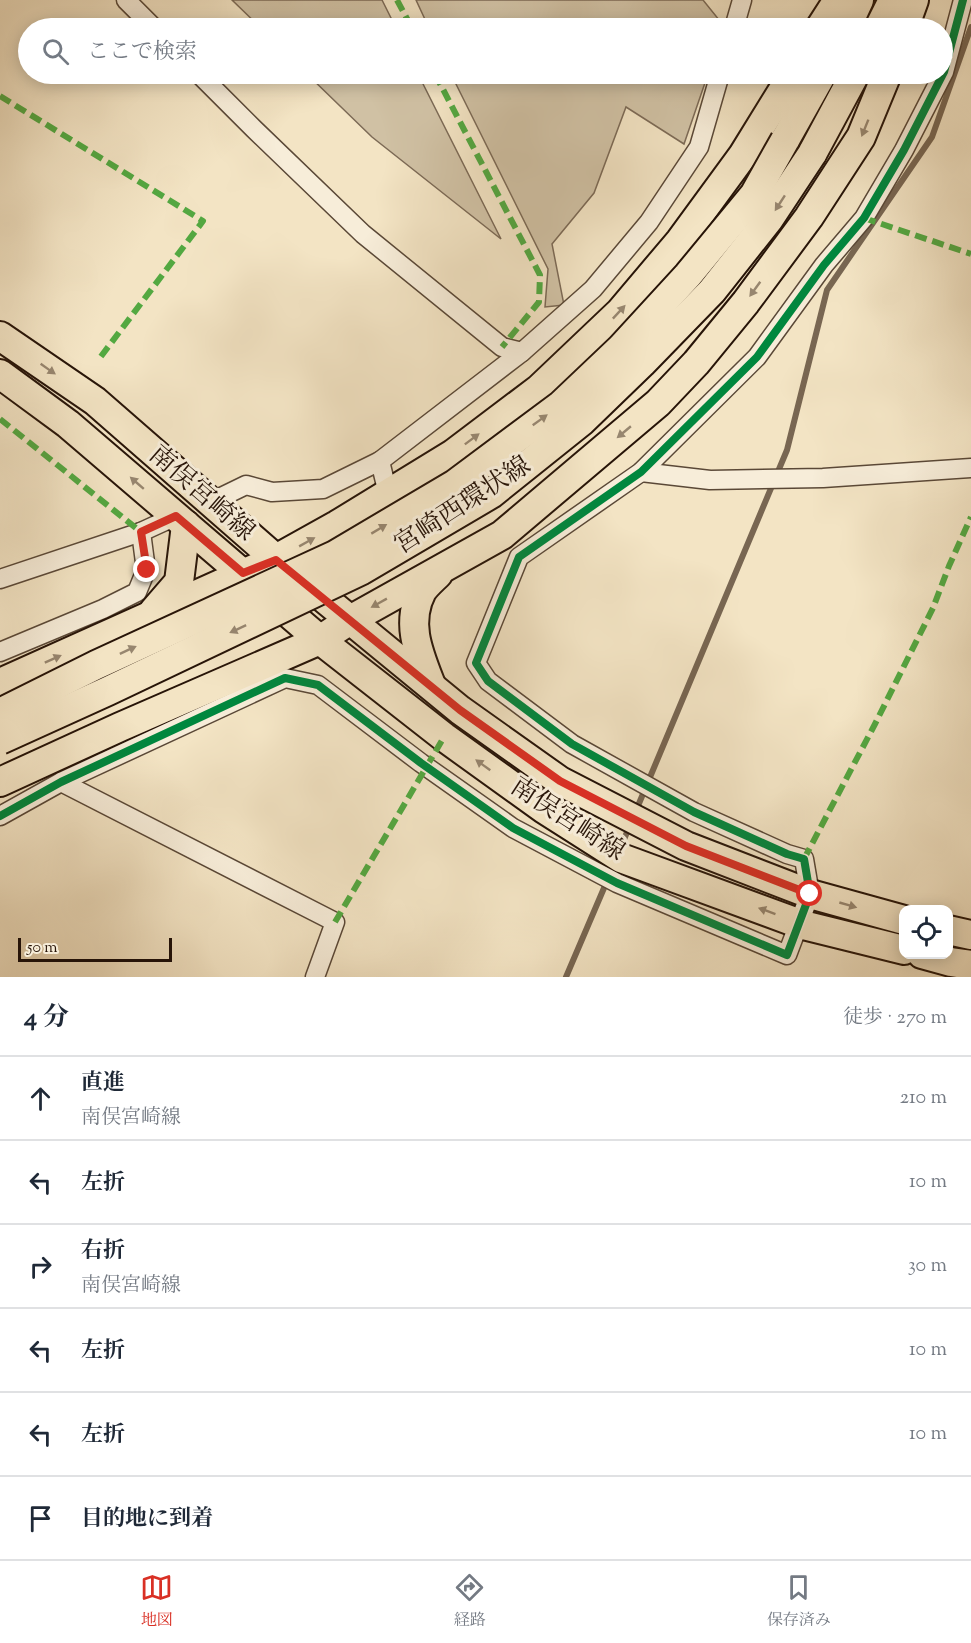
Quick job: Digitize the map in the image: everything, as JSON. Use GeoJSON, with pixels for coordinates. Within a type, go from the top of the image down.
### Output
{"type":"FeatureCollection","features":[{"type":"Feature","properties":{"kind":"main road"},"geometry":{"type":"LineString","coordinates":[[826,18],[838,0]]}},
{"type":"Feature","properties":{"kind":"main road"},"geometry":{"type":"LineString","coordinates":[[851,18],[859,0]]}},
{"type":"Feature","properties":{"kind":"main road"},"geometry":{"type":"LineString","coordinates":[[884,18],[893,0]]}},
{"type":"Feature","properties":{"kind":"main road"},"geometry":{"type":"LineString","coordinates":[[908,18],[914,0]]}},
{"type":"Feature","properties":{"kind":"main road"},"geometry":{"type":"LineString","coordinates":[[0,683],[276,560],[453,454],[539,389],[620,312],[680,241],[743,155],[787,84]]}},
{"type":"Feature","properties":{"kind":"main road","name":"宮崎西環状線"},"geometry":{"type":"LineString","coordinates":[[0,713],[96,665],[335,555],[455,484],[561,405],[621,348],[688,275],[754,195],[816,84]]}},
{"type":"Feature","properties":{"kind":"main road","name":"宮崎西環状線"},"geometry":{"type":"LineString","coordinates":[[0,740],[362,570],[491,494],[582,421],[712,291],[769,219],[812,154],[850,84]]}},
{"type":"Feature","properties":{"kind":"main road"},"geometry":{"type":"LineString","coordinates":[[0,782],[320,640],[350,620],[502,534],[658,404],[696,363],[746,302],[809,217],[861,137],[883,84]]}},
{"type":"Feature","properties":{"kind":"main road","name":"南俣宮崎線"},"geometry":{"type":"LineString","coordinates":[[0,336],[94,401],[276,560],[460,710],[560,781],[686,846],[810,894],[899,919]]}},
{"type":"Feature","properties":{"kind":"main road","name":"南俣宮崎線"},"geometry":{"type":"LineString","coordinates":[[0,374],[68,424],[320,640],[444,737],[544,808],[621,858],[799,923],[899,949]]}},
{"type":"Feature","properties":{"kind":"main road"},"geometry":{"type":"LineString","coordinates":[[149,617],[179,582],[181,520]]}},
{"type":"Feature","properties":{"kind":"main road"},"geometry":{"type":"LineString","coordinates":[[431,686],[417,649],[412,619],[423,590],[446,566]]}},
{"type":"Feature","properties":{"kind":"main road"},"geometry":{"type":"LineString","coordinates":[[953,931],[971,935]]}},
{"type":"Feature","properties":{"kind":"main road"},"geometry":{"type":"LineString","coordinates":[[935,959],[958,968]]}},
{"type":"Feature","properties":{"kind":"street"},"geometry":{"type":"LineString","coordinates":[[126,0],[144,18]]}},
{"type":"Feature","properties":{"kind":"street"},"geometry":{"type":"LineString","coordinates":[[737,18],[742,0]]}},
{"type":"Feature","properties":{"kind":"street"},"geometry":{"type":"LineString","coordinates":[[953,38],[963,0]]}},
{"type":"Feature","properties":{"kind":"street"},"geometry":{"type":"LineString","coordinates":[[209,84],[363,234],[502,347],[522,352]]}},
{"type":"Feature","properties":{"kind":"street"},"geometry":{"type":"LineString","coordinates":[[211,502],[246,484],[272,492],[323,489],[381,461],[522,352],[593,289],[649,222],[699,147],[717,84]]}},
{"type":"Feature","properties":{"kind":"street"},"geometry":{"type":"LineString","coordinates":[[0,816],[61,782],[285,678],[318,685],[421,763],[513,828],[617,884],[787,955],[810,894],[804,859],[787,854],[694,812],[572,744],[488,681],[476,663],[519,557],[641,472],[757,357],[824,265],[864,218],[904,150],[938,84]]}},
{"type":"Feature","properties":{"kind":"street"},"geometry":{"type":"LineString","coordinates":[[381,461],[388,494]]}},
{"type":"Feature","properties":{"kind":"street"},"geometry":{"type":"LineString","coordinates":[[641,472],[710,480],[823,478],[971,468]]}},
{"type":"Feature","properties":{"kind":"street"},"geometry":{"type":"LineString","coordinates":[[0,579],[181,520]]}},
{"type":"Feature","properties":{"kind":"street"},"geometry":{"type":"LineString","coordinates":[[0,652],[103,609],[136,592],[147,570],[141,532]]}},
{"type":"Feature","properties":{"kind":"street"},"geometry":{"type":"LineString","coordinates":[[444,737],[460,710]]}},
{"type":"Feature","properties":{"kind":"street"},"geometry":{"type":"LineString","coordinates":[[61,782],[335,922],[315,977]]}},
{"type":"Feature","properties":{"kind":"shaded area"},"geometry":{"type":"Polygon","coordinates":[[[232,0],[382,0],[391,18],[251,18],[232,0]]]}},
{"type":"Feature","properties":{"kind":"shaded area"},"geometry":{"type":"Polygon","coordinates":[[[416,0],[703,0],[718,18],[424,18],[416,0]]]}},
{"type":"Feature","properties":{"kind":"shaded area"},"geometry":{"type":"Polygon","coordinates":[[[317,84],[423,84],[501,239],[372,137],[317,84]]]}},
{"type":"Feature","properties":{"kind":"shaded area"},"geometry":{"type":"Polygon","coordinates":[[[456,84],[705,84],[684,144],[626,107],[594,193],[552,244],[564,305],[545,307],[548,269],[456,84]]]}},
{"type":"Feature","properties":{"kind":"waterway"},"geometry":{"type":"LineString","coordinates":[[953,78],[971,27]]}},
{"type":"Feature","properties":{"kind":"waterway"},"geometry":{"type":"LineString","coordinates":[[635,813],[787,450],[827,290],[932,137],[951,84]]}},
{"type":"Feature","properties":{"kind":"waterway"},"geometry":{"type":"LineString","coordinates":[[620,849],[630,825]]}},
{"type":"Feature","properties":{"kind":"waterway"},"geometry":{"type":"LineString","coordinates":[[566,977],[607,881]]}},
{"type":"Feature","properties":{"kind":"marked path"},"geometry":{"type":"LineString","coordinates":[[397,0],[407,18]]}},
{"type":"Feature","properties":{"kind":"marked path"},"geometry":{"type":"LineString","coordinates":[[440,84],[540,275],[539,302],[502,347]]}},
{"type":"Feature","properties":{"kind":"marked path"},"geometry":{"type":"LineString","coordinates":[[0,96],[203,221],[99,359]]}},
{"type":"Feature","properties":{"kind":"marked path"},"geometry":{"type":"LineString","coordinates":[[864,218],[971,254]]}},
{"type":"Feature","properties":{"kind":"marked path"},"geometry":{"type":"LineString","coordinates":[[0,419],[141,532]]}},
{"type":"Feature","properties":{"kind":"marked path"},"geometry":{"type":"LineString","coordinates":[[804,859],[933,608],[971,517]]}},
{"type":"Feature","properties":{"kind":"marked path"},"geometry":{"type":"LineString","coordinates":[[335,922],[444,737]]}},
{"type":"Feature","properties":{"kind":"cycle path"},"geometry":{"type":"LineString","coordinates":[[953,38],[963,0]]}},
{"type":"Feature","properties":{"kind":"cycle path"},"geometry":{"type":"LineString","coordinates":[[0,816],[61,782],[285,678],[318,685],[421,763],[513,828],[617,883],[787,955],[810,894],[804,859],[787,854],[694,812],[572,744],[488,681],[476,663],[519,557],[641,472],[757,357],[824,265],[864,218],[904,150],[938,84]]}},
{"type":"Feature","properties":{"kind":"route"},"geometry":{"type":"LineString","coordinates":[[147,570],[141,532],[176,516],[243,573],[276,560],[460,710],[560,781],[686,846],[810,894]]}}]}
